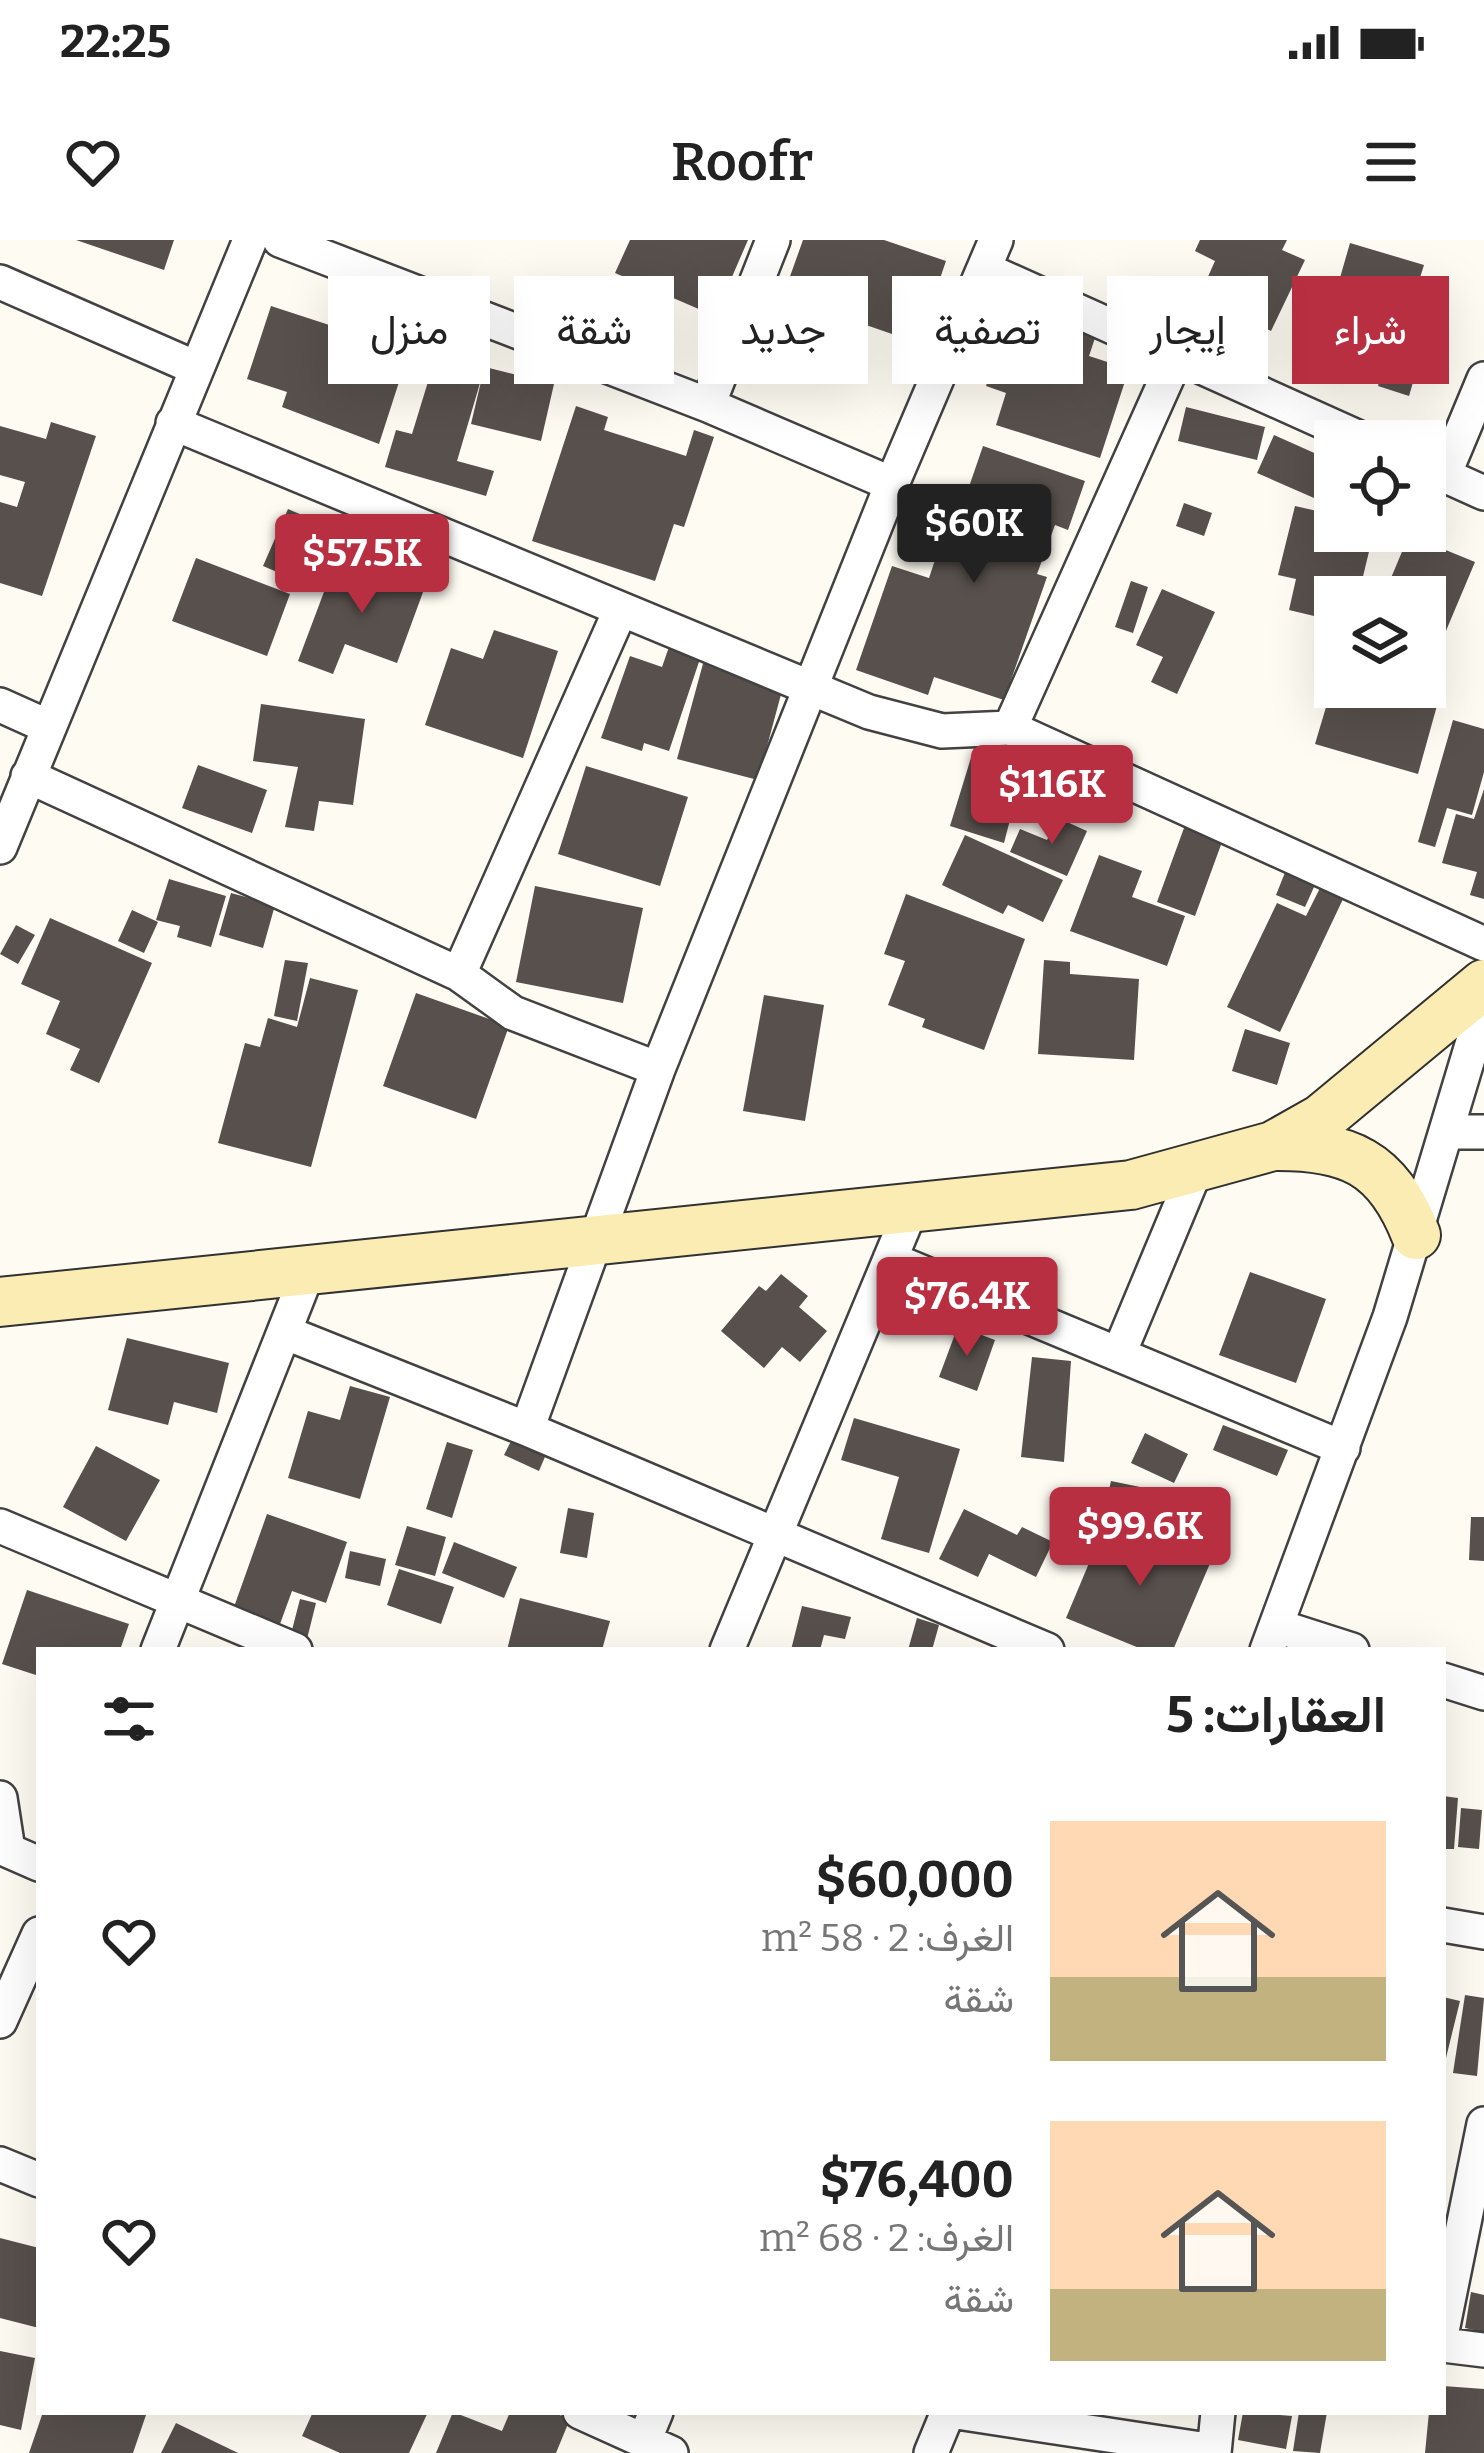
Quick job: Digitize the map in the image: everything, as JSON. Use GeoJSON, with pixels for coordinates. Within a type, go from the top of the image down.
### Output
{"type":"FeatureCollection","features":[{"type":"Feature","properties":{"kind":"street"},"geometry":{"type":"LineString","coordinates":[[0,847],[250,240]]}},
{"type":"Feature","properties":{"kind":"street"},"geometry":{"type":"LineString","coordinates":[[280,240],[708,405],[892,484]]}},
{"type":"Feature","properties":{"kind":"street"},"geometry":{"type":"LineString","coordinates":[[708,405],[773,240]]}},
{"type":"Feature","properties":{"kind":"street"},"geometry":{"type":"LineString","coordinates":[[527,1429],[658,1070],[892,484],[990,255],[1107,320]]}},
{"type":"Feature","properties":{"kind":"street"},"geometry":{"type":"LineString","coordinates":[[0,282],[196,368]]}},
{"type":"Feature","properties":{"kind":"street"},"geometry":{"type":"LineString","coordinates":[[1446,449],[1484,379]]}},
{"type":"Feature","properties":{"kind":"street"},"geometry":{"type":"LineString","coordinates":[[1010,728],[1164,384]]}},
{"type":"Feature","properties":{"kind":"street"},"geometry":{"type":"LineString","coordinates":[[1236,384],[1318,420]]}},
{"type":"Feature","properties":{"kind":"street"},"geometry":{"type":"LineString","coordinates":[[173,423],[904,725],[942,730],[1010,728],[1484,944]]}},
{"type":"Feature","properties":{"kind":"street"},"geometry":{"type":"LineString","coordinates":[[1446,476],[1484,493]]}},
{"type":"Feature","properties":{"kind":"street"},"geometry":{"type":"LineString","coordinates":[[459,974],[620,611]]}},
{"type":"Feature","properties":{"kind":"street"},"geometry":{"type":"LineString","coordinates":[[0,705],[49,727]]}},
{"type":"Feature","properties":{"kind":"street"},"geometry":{"type":"LineString","coordinates":[[28,776],[459,974],[513,1012],[658,1070]]}},
{"type":"Feature","properties":{"kind":"street"},"geometry":{"type":"LineString","coordinates":[[1273,1146],[1366,1087],[1484,984]]}},
{"type":"Feature","properties":{"kind":"street"},"geometry":{"type":"LineString","coordinates":[[1332,1647],[1272,1638],[1416,1235],[1484,1005]]}},
{"type":"Feature","properties":{"kind":"street"},"geometry":{"type":"LineString","coordinates":[[1449,1132],[1484,1132]]}},
{"type":"Feature","properties":{"kind":"street"},"geometry":{"type":"LineString","coordinates":[[0,1302],[307,1274],[1131,1185],[1273,1146],[1314,1145],[1371,1166],[1401,1196],[1416,1235]]}},
{"type":"Feature","properties":{"kind":"street"},"geometry":{"type":"LineString","coordinates":[[1120,1351],[1196,1169]]}},
{"type":"Feature","properties":{"kind":"street"},"geometry":{"type":"LineString","coordinates":[[728,1647],[910,1210]]}},
{"type":"Feature","properties":{"kind":"street"},"geometry":{"type":"LineString","coordinates":[[890,1259],[1120,1351],[1343,1448]]}},
{"type":"Feature","properties":{"kind":"street"},"geometry":{"type":"LineString","coordinates":[[159,1647],[307,1274]]}},
{"type":"Feature","properties":{"kind":"street"},"geometry":{"type":"LineString","coordinates":[[284,1333],[527,1429],[1040,1647]]}},
{"type":"Feature","properties":{"kind":"street"},"geometry":{"type":"LineString","coordinates":[[0,1526],[288,1647]]}},
{"type":"Feature","properties":{"kind":"street"},"geometry":{"type":"LineString","coordinates":[[1446,1681],[1484,1693]]}},
{"type":"Feature","properties":{"kind":"street"},"geometry":{"type":"LineString","coordinates":[[0,1798],[4,1848],[36,1863]]}},
{"type":"Feature","properties":{"kind":"street"},"geometry":{"type":"LineString","coordinates":[[1446,1926],[1484,1932]]}},
{"type":"Feature","properties":{"kind":"street"},"geometry":{"type":"LineString","coordinates":[[0,2021],[36,1941]]}},
{"type":"Feature","properties":{"kind":"street"},"geometry":{"type":"LineString","coordinates":[[1446,2311],[1484,2124]]}},
{"type":"Feature","properties":{"kind":"street"},"geometry":{"type":"LineString","coordinates":[[0,2164],[36,2179]]}},
{"type":"Feature","properties":{"kind":"street"},"geometry":{"type":"LineString","coordinates":[[1446,2345],[1484,2350]]}},
{"type":"Feature","properties":{"kind":"street"},"geometry":{"type":"LineString","coordinates":[[590,2415],[657,2435]]}},
{"type":"Feature","properties":{"kind":"street"},"geometry":{"type":"LineString","coordinates":[[931,2453],[947,2415]]}},
{"type":"Feature","properties":{"kind":"street"},"geometry":{"type":"LineString","coordinates":[[976,2415],[1214,2452],[1218,2415]]}},
{"type":"Feature","properties":{"kind":"building"},"geometry":{"type":"Polygon","coordinates":[[[76,240],[174,240],[164,270],[76,240]]]}},
{"type":"Feature","properties":{"kind":"building"},"geometry":{"type":"Polygon","coordinates":[[[630,240],[748,240],[732,276],[698,276],[698,309],[674,298],[674,276],[615,273],[630,240]]]}},
{"type":"Feature","properties":{"kind":"building"},"geometry":{"type":"Polygon","coordinates":[[[803,240],[884,240],[946,261],[941,276],[892,276],[892,334],[868,326],[868,276],[790,276],[803,240]]]}},
{"type":"Feature","properties":{"kind":"building"},"geometry":{"type":"Polygon","coordinates":[[[1200,240],[1287,240],[1282,250],[1305,260],[1297,276],[1292,276],[1292,287],[1271,331],[1268,276],[1208,276],[1215,261],[1195,251],[1200,240]]]}},
{"type":"Feature","properties":{"kind":"building"},"geometry":{"type":"Polygon","coordinates":[[[1350,243],[1424,265],[1421,276],[1341,276],[1350,243]]]}},
{"type":"Feature","properties":{"kind":"building"},"geometry":{"type":"Polygon","coordinates":[[[271,306],[328,325],[328,384],[398,384],[379,444],[282,407],[287,392],[247,379],[271,306]]]}},
{"type":"Feature","properties":{"kind":"building"},"geometry":{"type":"Polygon","coordinates":[[[1083,318],[1100,323],[1089,356],[1107,362],[1107,384],[1124,384],[1100,458],[996,425],[1006,393],[986,386],[1083,384],[1083,318]]]}},
{"type":"Feature","properties":{"kind":"building"},"geometry":{"type":"Polygon","coordinates":[[[490,368],[514,374],[514,384],[554,384],[541,441],[471,424],[480,384],[490,384],[490,368]]]}},
{"type":"Feature","properties":{"kind":"building"},"geometry":{"type":"Polygon","coordinates":[[[427,384],[480,384],[457,461],[494,471],[486,496],[385,467],[396,430],[412,434],[427,384]]]}},
{"type":"Feature","properties":{"kind":"building"},"geometry":{"type":"Polygon","coordinates":[[[1379,384],[1413,384],[1409,396],[1379,384]]]}},
{"type":"Feature","properties":{"kind":"building"},"geometry":{"type":"Polygon","coordinates":[[[576,406],[608,417],[604,430],[686,456],[694,430],[714,437],[684,527],[674,524],[655,581],[532,541],[576,406]]]}},
{"type":"Feature","properties":{"kind":"building"},"geometry":{"type":"Polygon","coordinates":[[[1186,407],[1265,427],[1257,460],[1178,441],[1186,407]]]}},
{"type":"Feature","properties":{"kind":"building"},"geometry":{"type":"Polygon","coordinates":[[[51,422],[96,436],[42,596],[0,583],[0,502],[17,507],[25,482],[0,475],[0,426],[46,439],[51,422]]]}},
{"type":"Feature","properties":{"kind":"building"},"geometry":{"type":"Polygon","coordinates":[[[1274,435],[1314,453],[1314,498],[1257,473],[1274,435]]]}},
{"type":"Feature","properties":{"kind":"building"},"geometry":{"type":"Polygon","coordinates":[[[983,446],[1085,481],[1068,530],[1055,525],[1037,574],[1047,577],[1004,700],[934,677],[928,695],[856,670],[892,566],[929,578],[942,539],[982,552],[993,521],[961,510],[983,446]]]}},
{"type":"Feature","properties":{"kind":"building"},"geometry":{"type":"Polygon","coordinates":[[[1184,503],[1212,513],[1204,536],[1176,526],[1184,503]]]}},
{"type":"Feature","properties":{"kind":"building"},"geometry":{"type":"Polygon","coordinates":[[[1295,506],[1314,510],[1314,552],[1369,552],[1363,576],[1314,576],[1314,616],[1289,610],[1296,579],[1278,575],[1295,506]]]}},
{"type":"Feature","properties":{"kind":"building"},"geometry":{"type":"Polygon","coordinates":[[[288,509],[323,524],[298,581],[263,566],[288,509]]]}},
{"type":"Feature","properties":{"kind":"building"},"geometry":{"type":"Polygon","coordinates":[[[1446,550],[1475,562],[1446,631],[1446,576],[1392,576],[1402,552],[1446,550]]]}},
{"type":"Feature","properties":{"kind":"building"},"geometry":{"type":"Polygon","coordinates":[[[196,558],[290,594],[267,656],[172,621],[196,558]]]}},
{"type":"Feature","properties":{"kind":"building"},"geometry":{"type":"Polygon","coordinates":[[[360,560],[426,584],[397,663],[345,644],[333,674],[298,661],[333,568],[354,575],[360,560]]]}},
{"type":"Feature","properties":{"kind":"building"},"geometry":{"type":"Polygon","coordinates":[[[1131,581],[1148,587],[1133,633],[1115,627],[1131,581]]]}},
{"type":"Feature","properties":{"kind":"building"},"geometry":{"type":"Polygon","coordinates":[[[1162,589],[1215,612],[1177,694],[1151,682],[1163,657],[1136,645],[1162,589]]]}},
{"type":"Feature","properties":{"kind":"building"},"geometry":{"type":"Polygon","coordinates":[[[676,627],[707,638],[669,751],[644,743],[642,751],[601,738],[630,656],[662,667],[676,627]]]}},
{"type":"Feature","properties":{"kind":"building"},"geometry":{"type":"Polygon","coordinates":[[[494,630],[558,651],[523,758],[425,725],[451,648],[483,659],[494,630]]]}},
{"type":"Feature","properties":{"kind":"building"},"geometry":{"type":"Polygon","coordinates":[[[707,649],[783,687],[758,780],[677,759],[707,649]]]}},
{"type":"Feature","properties":{"kind":"building"},"geometry":{"type":"Polygon","coordinates":[[[261,704],[365,719],[353,805],[319,801],[314,831],[285,827],[298,767],[253,761],[261,704]]]}},
{"type":"Feature","properties":{"kind":"building"},"geometry":{"type":"Polygon","coordinates":[[[1326,708],[1436,708],[1418,774],[1315,744],[1326,708]]]}},
{"type":"Feature","properties":{"kind":"building"},"geometry":{"type":"Polygon","coordinates":[[[1453,720],[1484,729],[1484,772],[1472,815],[1447,808],[1435,847],[1418,842],[1453,720]]]}},
{"type":"Feature","properties":{"kind":"building"},"geometry":{"type":"Polygon","coordinates":[[[978,735],[1028,750],[1004,843],[950,826],[978,735]]]}},
{"type":"Feature","properties":{"kind":"building"},"geometry":{"type":"Polygon","coordinates":[[[198,765],[267,790],[252,833],[182,808],[198,765]]]}},
{"type":"Feature","properties":{"kind":"building"},"geometry":{"type":"Polygon","coordinates":[[[586,766],[688,797],[660,886],[558,854],[586,766]]]}},
{"type":"Feature","properties":{"kind":"building"},"geometry":{"type":"Polygon","coordinates":[[[1484,789],[1484,899],[1470,895],[1477,872],[1442,863],[1456,814],[1474,819],[1484,789]]]}},
{"type":"Feature","properties":{"kind":"building"},"geometry":{"type":"Polygon","coordinates":[[[1188,817],[1226,831],[1195,916],[1157,902],[1188,817]]]}},
{"type":"Feature","properties":{"kind":"building"},"geometry":{"type":"Polygon","coordinates":[[[1058,818],[1087,831],[1067,876],[1010,852],[1020,829],[1047,840],[1058,818]]]}},
{"type":"Feature","properties":{"kind":"building"},"geometry":{"type":"Polygon","coordinates":[[[965,835],[1063,880],[1043,922],[1008,905],[1003,914],[942,885],[965,835]]]}},
{"type":"Feature","properties":{"kind":"building"},"geometry":{"type":"Polygon","coordinates":[[[1099,855],[1142,871],[1132,897],[1185,916],[1167,966],[1070,931],[1099,855]]]}},
{"type":"Feature","properties":{"kind":"building"},"geometry":{"type":"Polygon","coordinates":[[[1292,855],[1323,867],[1305,907],[1276,895],[1292,855]]]}},
{"type":"Feature","properties":{"kind":"building"},"geometry":{"type":"Polygon","coordinates":[[[169,879],[226,896],[211,947],[177,937],[180,926],[156,920],[169,879]]]}},
{"type":"Feature","properties":{"kind":"building"},"geometry":{"type":"Polygon","coordinates":[[[535,886],[643,908],[623,1003],[516,982],[535,886]]]}},
{"type":"Feature","properties":{"kind":"building"},"geometry":{"type":"Polygon","coordinates":[[[1321,886],[1344,897],[1280,1032],[1227,1007],[1277,903],[1306,916],[1321,886]]]}},
{"type":"Feature","properties":{"kind":"building"},"geometry":{"type":"Polygon","coordinates":[[[231,893],[275,905],[263,948],[219,935],[231,893]]]}},
{"type":"Feature","properties":{"kind":"building"},"geometry":{"type":"Polygon","coordinates":[[[906,894],[1025,939],[984,1050],[922,1027],[925,1019],[888,1005],[905,961],[884,954],[906,894]]]}},
{"type":"Feature","properties":{"kind":"building"},"geometry":{"type":"Polygon","coordinates":[[[132,910],[158,922],[144,953],[118,941],[132,910]]]}},
{"type":"Feature","properties":{"kind":"building"},"geometry":{"type":"Polygon","coordinates":[[[50,918],[152,963],[99,1083],[70,1070],[80,1049],[46,1034],[60,1001],[21,984],[50,918]]]}},
{"type":"Feature","properties":{"kind":"building"},"geometry":{"type":"Polygon","coordinates":[[[16,925],[35,935],[18,964],[0,954],[16,925]]]}},
{"type":"Feature","properties":{"kind":"building"},"geometry":{"type":"Polygon","coordinates":[[[285,960],[308,963],[297,1021],[274,1016],[285,960]]]}},
{"type":"Feature","properties":{"kind":"building"},"geometry":{"type":"Polygon","coordinates":[[[1044,960],[1070,962],[1070,974],[1139,979],[1134,1060],[1038,1054],[1044,960]]]}},
{"type":"Feature","properties":{"kind":"building"},"geometry":{"type":"Polygon","coordinates":[[[310,978],[358,990],[311,1167],[218,1143],[245,1043],[260,1047],[268,1018],[297,1027],[310,978]]]}},
{"type":"Feature","properties":{"kind":"building"},"geometry":{"type":"Polygon","coordinates":[[[416,993],[509,1026],[476,1119],[383,1086],[416,993]]]}},
{"type":"Feature","properties":{"kind":"building"},"geometry":{"type":"Polygon","coordinates":[[[764,995],[824,1005],[805,1121],[743,1111],[764,995]]]}},
{"type":"Feature","properties":{"kind":"building"},"geometry":{"type":"Polygon","coordinates":[[[1245,1029],[1290,1043],[1277,1085],[1232,1071],[1245,1029]]]}},
{"type":"Feature","properties":{"kind":"building"},"geometry":{"type":"Polygon","coordinates":[[[1250,1272],[1326,1299],[1296,1383],[1219,1355],[1250,1272]]]}},
{"type":"Feature","properties":{"kind":"building"},"geometry":{"type":"Polygon","coordinates":[[[781,1274],[808,1296],[799,1307],[827,1331],[800,1362],[782,1347],[764,1368],[721,1331],[759,1286],[766,1291],[781,1274]]]}},
{"type":"Feature","properties":{"kind":"building"},"geometry":{"type":"Polygon","coordinates":[[[958,1326],[995,1340],[977,1391],[939,1377],[958,1326]]]}},
{"type":"Feature","properties":{"kind":"building"},"geometry":{"type":"Polygon","coordinates":[[[127,1338],[229,1363],[217,1413],[174,1402],[168,1425],[108,1410],[127,1338]]]}},
{"type":"Feature","properties":{"kind":"building"},"geometry":{"type":"Polygon","coordinates":[[[1032,1357],[1071,1361],[1064,1462],[1021,1457],[1032,1357]]]}},
{"type":"Feature","properties":{"kind":"building"},"geometry":{"type":"Polygon","coordinates":[[[350,1386],[390,1397],[360,1499],[288,1478],[308,1411],[340,1420],[350,1386]]]}},
{"type":"Feature","properties":{"kind":"building"},"geometry":{"type":"Polygon","coordinates":[[[854,1418],[960,1449],[929,1553],[881,1539],[899,1477],[841,1460],[854,1418]]]}},
{"type":"Feature","properties":{"kind":"building"},"geometry":{"type":"Polygon","coordinates":[[[1223,1425],[1288,1450],[1277,1476],[1213,1450],[1223,1425]]]}},
{"type":"Feature","properties":{"kind":"building"},"geometry":{"type":"Polygon","coordinates":[[[1145,1433],[1188,1454],[1174,1483],[1131,1463],[1145,1433]]]}},
{"type":"Feature","properties":{"kind":"building"},"geometry":{"type":"Polygon","coordinates":[[[513,1437],[547,1452],[539,1471],[504,1455],[513,1437]]]}},
{"type":"Feature","properties":{"kind":"building"},"geometry":{"type":"Polygon","coordinates":[[[447,1442],[473,1450],[452,1518],[426,1509],[447,1442]]]}},
{"type":"Feature","properties":{"kind":"building"},"geometry":{"type":"Polygon","coordinates":[[[96,1446],[160,1480],[126,1541],[63,1507],[96,1446]]]}},
{"type":"Feature","properties":{"kind":"building"},"geometry":{"type":"Polygon","coordinates":[[[1111,1481],[1145,1488],[1139,1515],[1105,1508],[1111,1481]]]}},
{"type":"Feature","properties":{"kind":"building"},"geometry":{"type":"Polygon","coordinates":[[[568,1508],[594,1513],[587,1558],[560,1553],[568,1508]]]}},
{"type":"Feature","properties":{"kind":"building"},"geometry":{"type":"Polygon","coordinates":[[[964,1509],[1017,1535],[1022,1527],[1053,1542],[1036,1577],[989,1554],[978,1577],[939,1559],[964,1509]]]}},
{"type":"Feature","properties":{"kind":"building"},"geometry":{"type":"Polygon","coordinates":[[[267,1514],[347,1542],[326,1603],[292,1591],[280,1624],[234,1607],[267,1514]]]}},
{"type":"Feature","properties":{"kind":"building"},"geometry":{"type":"Polygon","coordinates":[[[1471,1517],[1484,1517],[1484,1561],[1469,1560],[1471,1517]]]}},
{"type":"Feature","properties":{"kind":"building"},"geometry":{"type":"Polygon","coordinates":[[[1105,1525],[1153,1545],[1158,1531],[1214,1554],[1174,1647],[1137,1647],[1066,1618],[1105,1525]]]}},
{"type":"Feature","properties":{"kind":"building"},"geometry":{"type":"Polygon","coordinates":[[[407,1526],[446,1537],[435,1576],[395,1565],[407,1526]]]}},
{"type":"Feature","properties":{"kind":"building"},"geometry":{"type":"Polygon","coordinates":[[[454,1542],[517,1567],[504,1598],[442,1573],[454,1542]]]}},
{"type":"Feature","properties":{"kind":"building"},"geometry":{"type":"Polygon","coordinates":[[[350,1551],[386,1559],[380,1586],[345,1578],[350,1551]]]}},
{"type":"Feature","properties":{"kind":"building"},"geometry":{"type":"Polygon","coordinates":[[[399,1569],[454,1587],[441,1624],[387,1605],[399,1569]]]}},
{"type":"Feature","properties":{"kind":"building"},"geometry":{"type":"Polygon","coordinates":[[[27,1590],[129,1624],[121,1647],[36,1647],[36,1675],[2,1664],[27,1590]]]}},
{"type":"Feature","properties":{"kind":"building"},"geometry":{"type":"Polygon","coordinates":[[[520,1598],[610,1621],[603,1647],[508,1647],[520,1598]]]}},
{"type":"Feature","properties":{"kind":"building"},"geometry":{"type":"Polygon","coordinates":[[[300,1599],[316,1603],[307,1639],[291,1634],[300,1599]]]}},
{"type":"Feature","properties":{"kind":"building"},"geometry":{"type":"Polygon","coordinates":[[[802,1606],[851,1617],[845,1639],[824,1635],[821,1647],[792,1647],[802,1606]]]}},
{"type":"Feature","properties":{"kind":"building"},"geometry":{"type":"Polygon","coordinates":[[[917,1618],[939,1625],[933,1647],[909,1647],[917,1618]]]}},
{"type":"Feature","properties":{"kind":"building"},"geometry":{"type":"Polygon","coordinates":[[[1446,1796],[1458,1798],[1454,1849],[1446,1849],[1446,1796]]]}},
{"type":"Feature","properties":{"kind":"building"},"geometry":{"type":"Polygon","coordinates":[[[1461,1808],[1482,1810],[1479,1849],[1458,1847],[1461,1808]]]}},
{"type":"Feature","properties":{"kind":"building"},"geometry":{"type":"Polygon","coordinates":[[[1465,1995],[1484,1998],[1477,2076],[1453,2073],[1465,1995]]]}},
{"type":"Feature","properties":{"kind":"building"},"geometry":{"type":"Polygon","coordinates":[[[1446,1998],[1460,2001],[1446,2058],[1446,1998]]]}},
{"type":"Feature","properties":{"kind":"building"},"geometry":{"type":"Polygon","coordinates":[[[0,2238],[36,2247],[36,2327],[0,2318],[0,2238]]]}},
{"type":"Feature","properties":{"kind":"building"},"geometry":{"type":"Polygon","coordinates":[[[1471,2292],[1484,2295],[1484,2332],[1465,2328],[1471,2292]]]}},
{"type":"Feature","properties":{"kind":"building"},"geometry":{"type":"Polygon","coordinates":[[[0,2351],[35,2358],[21,2430],[0,2425],[0,2351]]]}},
{"type":"Feature","properties":{"kind":"building"},"geometry":{"type":"Polygon","coordinates":[[[1446,2386],[1484,2389],[1484,2453],[1425,2453],[1429,2415],[1446,2415],[1446,2386]]]}},
{"type":"Feature","properties":{"kind":"building"},"geometry":{"type":"Polygon","coordinates":[[[42,2415],[146,2415],[133,2453],[29,2453],[42,2415]]]}},
{"type":"Feature","properties":{"kind":"building"},"geometry":{"type":"Polygon","coordinates":[[[312,2415],[427,2415],[409,2453],[340,2453],[302,2436],[312,2415]]]}},
{"type":"Feature","properties":{"kind":"building"},"geometry":{"type":"Polygon","coordinates":[[[452,2415],[502,2431],[509,2415],[570,2419],[556,2453],[436,2453],[452,2415]]]}},
{"type":"Feature","properties":{"kind":"building"},"geometry":{"type":"Polygon","coordinates":[[[1242,2415],[1292,2416],[1286,2449],[1238,2440],[1242,2415]]]}},
{"type":"Feature","properties":{"kind":"building"},"geometry":{"type":"Polygon","coordinates":[[[1299,2415],[1326,2415],[1320,2453],[1293,2451],[1299,2415]]]}},
{"type":"Feature","properties":{"kind":"building"},"geometry":{"type":"Polygon","coordinates":[[[176,2423],[238,2453],[161,2453],[176,2423]]]}}]}
